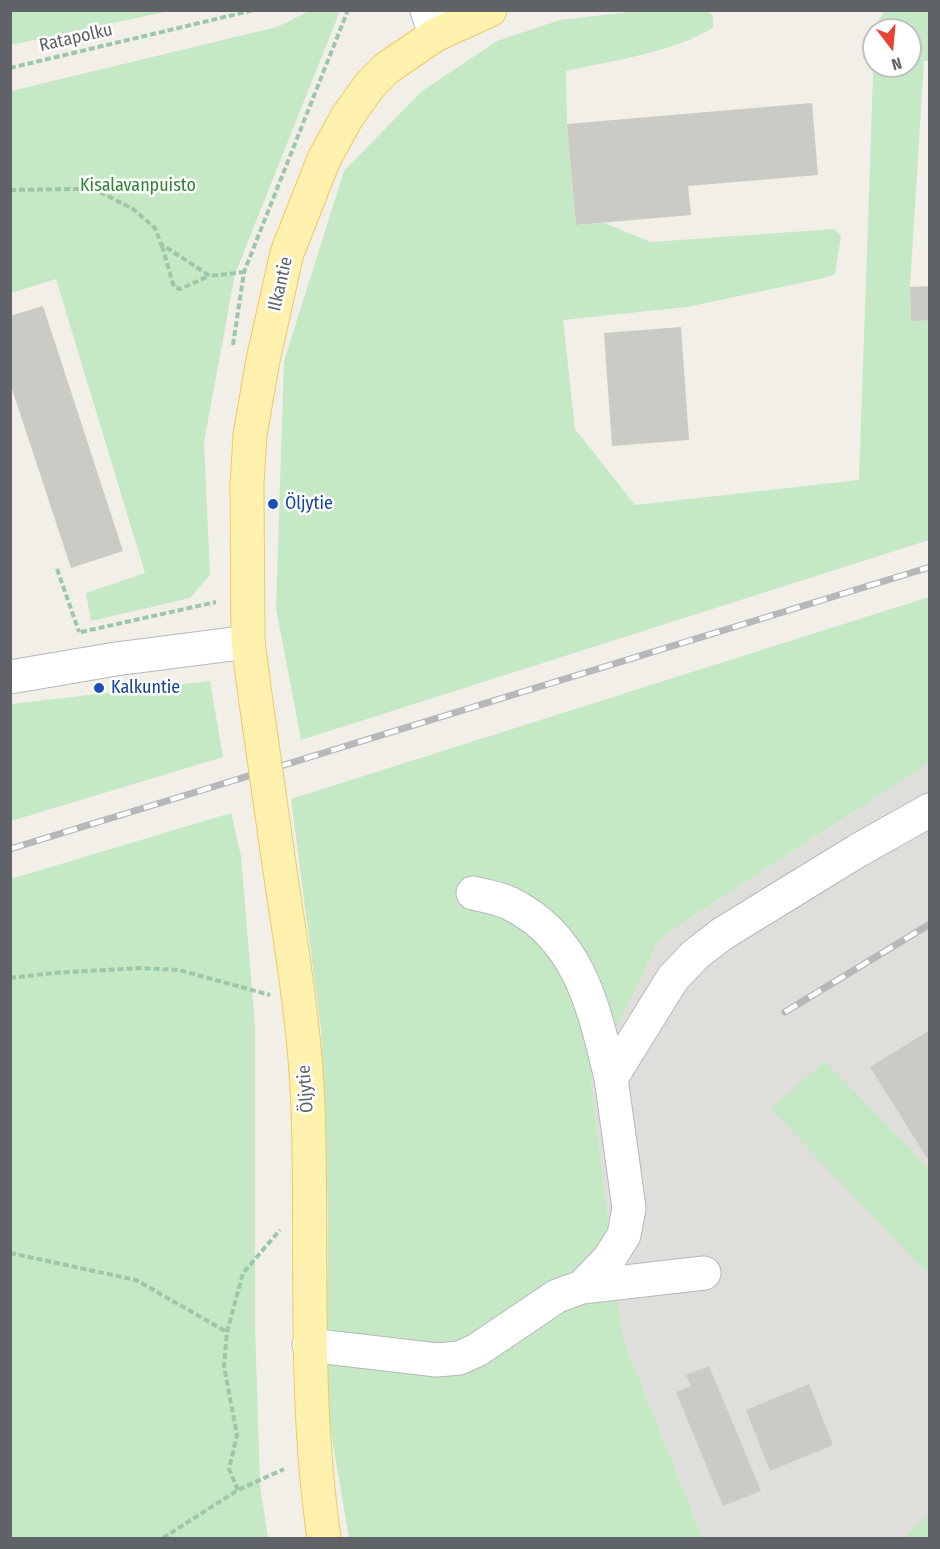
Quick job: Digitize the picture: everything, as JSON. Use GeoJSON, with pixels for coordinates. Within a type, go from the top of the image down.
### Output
{"type":"FeatureCollection","features":[{"type":"Feature","properties":{"kind":"main road","name":"Ilkantie"},"geometry":{"type":"LineString","coordinates":[[248,642],[247,484],[250,435],[263,360],[287,252],[324,159],[347,117],[370,85],[431,23],[490,10]]}},
{"type":"Feature","properties":{"kind":"main road","name":"Öljytie"},"geometry":{"type":"LineString","coordinates":[[248,642],[302,1022],[308,1106],[309,1345],[316,1482],[324,1539]]}},
{"type":"Feature","properties":{"kind":"street"},"geometry":{"type":"LineString","coordinates":[[10,677],[116,658],[248,642]]}},
{"type":"Feature","properties":{"kind":"street"},"geometry":{"type":"LineString","coordinates":[[611,1078],[673,978],[696,954],[722,934],[857,851],[930,810]]}},
{"type":"Feature","properties":{"kind":"street"},"geometry":{"type":"LineString","coordinates":[[473,893],[508,903],[535,920],[561,944],[582,979],[594,1010],[611,1078],[629,1208],[624,1235],[609,1259],[582,1287]]}},
{"type":"Feature","properties":{"kind":"street"},"geometry":{"type":"LineString","coordinates":[[309,1345],[437,1360],[459,1358],[477,1350],[557,1296],[582,1287],[704,1273]]}},
{"type":"Feature","properties":{"kind":"path","name":"Ratapolku"},"geometry":{"type":"LineString","coordinates":[[10,68],[254,10]]}},
{"type":"Feature","properties":{"kind":"path"},"geometry":{"type":"LineString","coordinates":[[10,190],[76,189],[100,192],[133,208],[155,228],[174,287],[180,289],[210,276],[244,272]]}},
{"type":"Feature","properties":{"kind":"path"},"geometry":{"type":"LineString","coordinates":[[161,244],[210,276]]}},
{"type":"Feature","properties":{"kind":"path"},"geometry":{"type":"LineString","coordinates":[[57,569],[79,632],[216,602]]}},
{"type":"Feature","properties":{"kind":"path"},"geometry":{"type":"LineString","coordinates":[[10,978],[53,973],[149,968],[179,970],[270,995]]}},
{"type":"Feature","properties":{"kind":"path"},"geometry":{"type":"LineString","coordinates":[[238,1490],[229,1470],[237,1435],[224,1366],[227,1332],[243,1273],[281,1230]]}},
{"type":"Feature","properties":{"kind":"path"},"geometry":{"type":"LineString","coordinates":[[10,1252],[136,1280],[227,1332]]}},
{"type":"Feature","properties":{"kind":"path"},"geometry":{"type":"LineString","coordinates":[[163,1539],[238,1490],[284,1469]]}},
{"type":"Feature","properties":{"kind":"shaded area"},"geometry":{"type":"Polygon","coordinates":[[[929,763],[930,1514],[904,1538],[703,1538],[623,1338],[591,1081],[659,940],[929,763]]]}},
{"type":"Feature","properties":{"kind":"green space"},"geometry":{"type":"Polygon","coordinates":[[[11,10],[169,10],[169,11],[11,45],[11,10]]]}},
{"type":"Feature","properties":{"kind":"green space","name":"Kisalavanpuisto"},"geometry":{"type":"Polygon","coordinates":[[[311,10],[340,11],[235,274],[204,442],[210,575],[190,598],[91,621],[86,593],[145,573],[56,279],[11,293],[11,91],[277,27],[311,10]]]}},
{"type":"Feature","properties":{"kind":"green space"},"geometry":{"type":"Polygon","coordinates":[[[638,11],[708,11],[713,16],[713,28],[679,44],[566,71],[567,124],[576,225],[604,223],[651,242],[834,229],[841,236],[835,274],[824,278],[687,307],[563,320],[575,429],[635,505],[859,480],[873,78],[922,78],[922,18],[880,18],[885,11],[929,11],[929,61],[924,61],[910,287],[911,320],[929,320],[929,540],[301,740],[276,608],[284,361],[344,171],[422,91],[497,41],[560,20],[638,11]]]}},
{"type":"Feature","properties":{"kind":"green space"},"geometry":{"type":"Polygon","coordinates":[[[929,597],[929,763],[659,940],[591,1081],[623,1338],[703,1538],[349,1538],[326,1403],[328,1215],[321,1030],[291,799],[929,597]]]}},
{"type":"Feature","properties":{"kind":"green space"},"geometry":{"type":"Polygon","coordinates":[[[210,681],[223,757],[11,821],[11,704],[210,681]]]}},
{"type":"Feature","properties":{"kind":"green space"},"geometry":{"type":"Polygon","coordinates":[[[231,813],[241,856],[255,1026],[255,1324],[260,1486],[268,1538],[11,1538],[11,879],[231,813]]]}},
{"type":"Feature","properties":{"kind":"green space"},"geometry":{"type":"Polygon","coordinates":[[[825,1061],[929,1169],[929,1275],[771,1109],[825,1061]]]}},
{"type":"Feature","properties":{"kind":"green space"},"geometry":{"type":"Polygon","coordinates":[[[929,1514],[929,1538],[904,1538],[929,1514]]]}},
{"type":"Feature","properties":{"kind":"building"},"geometry":{"type":"Polygon","coordinates":[[[812,103],[818,175],[688,186],[691,215],[576,225],[567,124],[812,103]]]}},
{"type":"Feature","properties":{"kind":"building"},"geometry":{"type":"Polygon","coordinates":[[[930,286],[930,320],[911,321],[910,287],[930,286]]]}},
{"type":"Feature","properties":{"kind":"building"},"geometry":{"type":"Polygon","coordinates":[[[43,306],[123,551],[71,568],[10,383],[10,316],[43,306]]]}},
{"type":"Feature","properties":{"kind":"building"},"geometry":{"type":"Polygon","coordinates":[[[681,327],[689,440],[612,446],[604,333],[681,327]]]}},
{"type":"Feature","properties":{"kind":"building"},"geometry":{"type":"Polygon","coordinates":[[[930,1030],[930,1156],[927,1158],[870,1067],[930,1030]]]}},
{"type":"Feature","properties":{"kind":"building"},"geometry":{"type":"Polygon","coordinates":[[[709,1366],[761,1491],[723,1506],[676,1392],[691,1386],[686,1375],[709,1366]]]}},
{"type":"Feature","properties":{"kind":"building"},"geometry":{"type":"Polygon","coordinates":[[[809,1384],[833,1445],[770,1471],[746,1410],[809,1384]]]}},
{"type":"Feature","properties":{"kind":"railway"},"geometry":{"type":"LineString","coordinates":[[10,849],[930,567]]}},
{"type":"Feature","properties":{"kind":"railway"},"geometry":{"type":"LineString","coordinates":[[785,1012],[930,924]]}},
{"type":"Feature","properties":{"kind":"place","name":"Öljytie"},"geometry":{"type":"Point","coordinates":[273,504]}},
{"type":"Feature","properties":{"kind":"place","name":"Kalkuntie"},"geometry":{"type":"Point","coordinates":[99,688]}}]}
